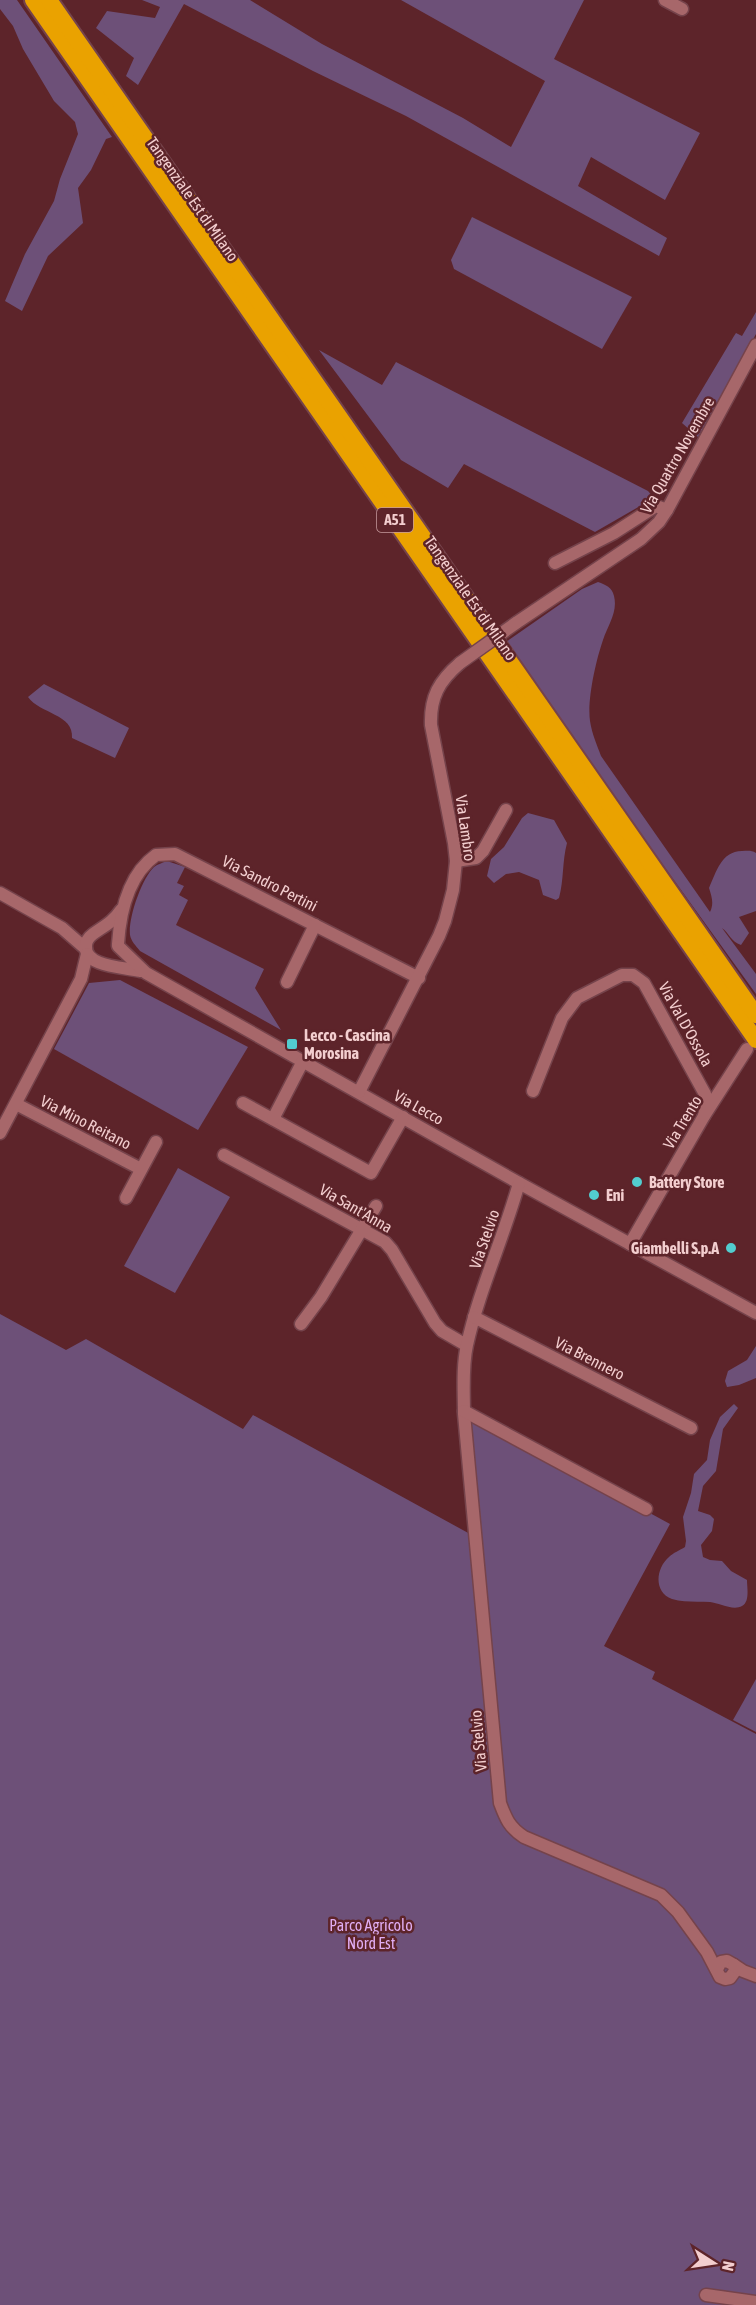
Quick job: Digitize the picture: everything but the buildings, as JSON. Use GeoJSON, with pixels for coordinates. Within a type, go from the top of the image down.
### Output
{"type":"FeatureCollection","features":[{"type":"Feature","properties":{"kind":"highway","name":"Tangenziale Est di Milano"},"geometry":{"type":"LineString","coordinates":[[33,0],[751,1045]]}},
{"type":"Feature","properties":{"kind":"highway","name":"Tangenziale Est di Milano"},"geometry":{"type":"LineString","coordinates":[[49,0],[756,1016]]}},
{"type":"Feature","properties":{"kind":"street"},"geometry":{"type":"LineString","coordinates":[[665,0],[682,9]]}},
{"type":"Feature","properties":{"kind":"street","name":"Via Quattro Novembre"},"geometry":{"type":"LineString","coordinates":[[516,623],[641,539],[658,522],[667,510],[756,345]]}},
{"type":"Feature","properties":{"kind":"street"},"geometry":{"type":"LineString","coordinates":[[555,563],[614,533],[656,506],[667,510]]}},
{"type":"Feature","properties":{"kind":"street","name":"Via Lambro"},"geometry":{"type":"LineString","coordinates":[[359,1092],[419,978],[445,921],[453,890],[456,861],[431,725],[435,692],[440,683],[460,663],[516,623]]}},
{"type":"Feature","properties":{"kind":"street"},"geometry":{"type":"LineString","coordinates":[[456,861],[476,858],[483,851],[506,810]]}},
{"type":"Feature","properties":{"kind":"street","name":"Via Sandro Pertini"},"geometry":{"type":"LineString","coordinates":[[125,904],[141,868],[156,855],[175,854],[419,978]]}},
{"type":"Feature","properties":{"kind":"street","name":"Via Lecco"},"geometry":{"type":"LineString","coordinates":[[0,893],[62,928],[86,951],[90,958],[146,973]]}},
{"type":"Feature","properties":{"kind":"street"},"geometry":{"type":"LineString","coordinates":[[86,951],[90,936],[109,924],[125,904]]}},
{"type":"Feature","properties":{"kind":"street"},"geometry":{"type":"LineString","coordinates":[[102,963],[114,959],[125,904]]}},
{"type":"Feature","properties":{"kind":"street"},"geometry":{"type":"LineString","coordinates":[[287,982],[315,925]]}},
{"type":"Feature","properties":{"kind":"street","name":"Via Lecco"},"geometry":{"type":"LineString","coordinates":[[62,928],[87,933],[108,932],[146,973],[519,1183]]}},
{"type":"Feature","properties":{"kind":"street","name":"Via Mino Reitano"},"geometry":{"type":"LineString","coordinates":[[81,979],[86,951]]}},
{"type":"Feature","properties":{"kind":"street","name":"Via Mino Reitano"},"geometry":{"type":"LineString","coordinates":[[0,1133],[81,979],[87,971],[102,963]]}},
{"type":"Feature","properties":{"kind":"street","name":"Via Val D'Ossola"},"geometry":{"type":"LineString","coordinates":[[532,1092],[569,1006],[585,993],[622,975],[633,975],[644,983],[705,1094],[707,1103],[704,1116]]}},
{"type":"Feature","properties":{"kind":"street","name":"Via Trento"},"geometry":{"type":"LineString","coordinates":[[630,1244],[704,1116],[751,1045]]}},
{"type":"Feature","properties":{"kind":"street"},"geometry":{"type":"LineString","coordinates":[[273,1119],[303,1061]]}},
{"type":"Feature","properties":{"kind":"street"},"geometry":{"type":"LineString","coordinates":[[243,1103],[371,1173],[403,1117]]}},
{"type":"Feature","properties":{"kind":"street","name":"Via Mino Reitano"},"geometry":{"type":"LineString","coordinates":[[15,1104],[141,1169]]}},
{"type":"Feature","properties":{"kind":"street","name":"Via Mino Reitano"},"geometry":{"type":"LineString","coordinates":[[126,1198],[156,1142]]}},
{"type":"Feature","properties":{"kind":"street","name":"Via Sant'Anna"},"geometry":{"type":"LineString","coordinates":[[225,1155],[385,1242],[435,1323],[442,1331],[466,1346]]}},
{"type":"Feature","properties":{"kind":"street"},"geometry":{"type":"LineString","coordinates":[[519,1183],[756,1312]]}},
{"type":"Feature","properties":{"kind":"street","name":"Via Stelvio"},"geometry":{"type":"LineString","coordinates":[[519,1183],[474,1317],[466,1346],[463,1379],[500,1803],[512,1830],[660,1895],[678,1912],[707,1952],[727,1968],[753,1975]]}},
{"type":"Feature","properties":{"kind":"street"},"geometry":{"type":"LineString","coordinates":[[301,1324],[321,1297],[376,1206]]}},
{"type":"Feature","properties":{"kind":"street","name":"Via Brennero"},"geometry":{"type":"LineString","coordinates":[[474,1317],[691,1428]]}},
{"type":"Feature","properties":{"kind":"street"},"geometry":{"type":"LineString","coordinates":[[464,1411],[646,1509]]}},
{"type":"Feature","properties":{"kind":"street"},"geometry":{"type":"LineString","coordinates":[[706,2295],[756,2302]]}},
{"type":"Feature","properties":{"kind":"green space"},"geometry":{"type":"Polygon","coordinates":[[[0,0],[17,0],[112,137],[106,139],[91,170],[78,188],[83,223],[48,256],[22,311],[5,301],[25,254],[54,201],[78,134],[75,122],[54,101],[23,49],[13,26],[0,9],[0,0]]]}},
{"type":"Feature","properties":{"kind":"green space"},"geometry":{"type":"Polygon","coordinates":[[[142,0],[250,0],[322,44],[463,118],[511,147],[545,81],[401,0],[584,0],[554,59],[700,133],[665,200],[591,157],[578,186],[667,238],[659,256],[406,116],[184,4],[138,85],[126,76],[134,58],[96,28],[107,11],[155,18],[160,7],[142,0]]]}},
{"type":"Feature","properties":{"kind":"green space"},"geometry":{"type":"Polygon","coordinates":[[[472,217],[632,297],[602,349],[454,269],[451,260],[472,217]]]}},
{"type":"Feature","properties":{"kind":"green space"},"geometry":{"type":"Polygon","coordinates":[[[756,312],[756,334],[698,437],[682,423],[736,333],[742,336],[756,312]]]}},
{"type":"Feature","properties":{"kind":"green space"},"geometry":{"type":"Polygon","coordinates":[[[319,350],[382,385],[396,362],[648,491],[654,498],[595,532],[464,464],[448,488],[401,460],[319,350]]]}},
{"type":"Feature","properties":{"kind":"green space"},"geometry":{"type":"Polygon","coordinates":[[[598,582],[610,588],[615,602],[614,613],[598,658],[589,712],[601,756],[710,912],[712,900],[709,888],[720,864],[735,852],[756,853],[756,911],[739,917],[749,933],[741,945],[722,928],[756,974],[756,994],[506,642],[582,589],[598,582]]]}},
{"type":"Feature","properties":{"kind":"green space"},"geometry":{"type":"Polygon","coordinates":[[[44,684],[129,728],[115,758],[72,738],[68,724],[33,703],[28,697],[44,684]]]}},
{"type":"Feature","properties":{"kind":"green space"},"geometry":{"type":"Polygon","coordinates":[[[528,813],[554,820],[567,843],[561,891],[556,900],[543,895],[539,880],[519,872],[506,874],[494,883],[487,876],[491,859],[504,847],[522,818],[528,813]]]}},
{"type":"Feature","properties":{"kind":"green space"},"geometry":{"type":"Polygon","coordinates":[[[167,861],[185,867],[177,883],[184,886],[179,895],[188,900],[176,925],[264,969],[255,988],[281,1030],[140,951],[131,939],[130,928],[134,909],[145,880],[154,867],[167,861]]]}},
{"type":"Feature","properties":{"kind":"green space"},"geometry":{"type":"Polygon","coordinates":[[[120,980],[248,1047],[198,1130],[54,1049],[89,983],[120,980]]]}},
{"type":"Feature","properties":{"kind":"green space"},"geometry":{"type":"Polygon","coordinates":[[[178,1168],[230,1197],[175,1293],[124,1266],[178,1168]]]}},
{"type":"Feature","properties":{"kind":"green space","name":"Parco Agricolo Nord Est"},"geometry":{"type":"Polygon","coordinates":[[[0,1314],[66,1350],[86,1339],[243,1429],[253,1415],[481,1540],[471,1422],[477,1419],[670,1524],[604,1646],[655,1672],[652,1679],[756,1734],[756,2305],[0,2305],[0,1314]]]}},
{"type":"Feature","properties":{"kind":"green space"},"geometry":{"type":"Polygon","coordinates":[[[756,1346],[756,1378],[727,1387],[725,1381],[728,1371],[747,1360],[756,1346]]]}},
{"type":"Feature","properties":{"kind":"green space"},"geometry":{"type":"Polygon","coordinates":[[[734,1404],[738,1408],[723,1429],[716,1471],[703,1486],[698,1511],[714,1519],[712,1531],[701,1545],[703,1557],[722,1561],[731,1571],[747,1580],[746,1601],[742,1606],[734,1608],[710,1602],[672,1599],[666,1596],[659,1586],[659,1573],[669,1557],[685,1547],[683,1517],[691,1493],[694,1474],[707,1460],[710,1440],[720,1417],[734,1404]]]}},
{"type":"Feature","properties":{"kind":"green space"},"geometry":{"type":"Polygon","coordinates":[[[756,1679],[756,1732],[733,1720],[756,1679]]]}},
{"type":"Feature","properties":{"kind":"place","name":"Lecco - Cascina Morosina"},"geometry":{"type":"Point","coordinates":[292,1044]}},
{"type":"Feature","properties":{"kind":"place","name":"Battery Store"},"geometry":{"type":"Point","coordinates":[637,1182]}},
{"type":"Feature","properties":{"kind":"place","name":"Eni"},"geometry":{"type":"Point","coordinates":[594,1195]}},
{"type":"Feature","properties":{"kind":"place","name":"Giambelli S.p.A"},"geometry":{"type":"Point","coordinates":[731,1248]}}]}
